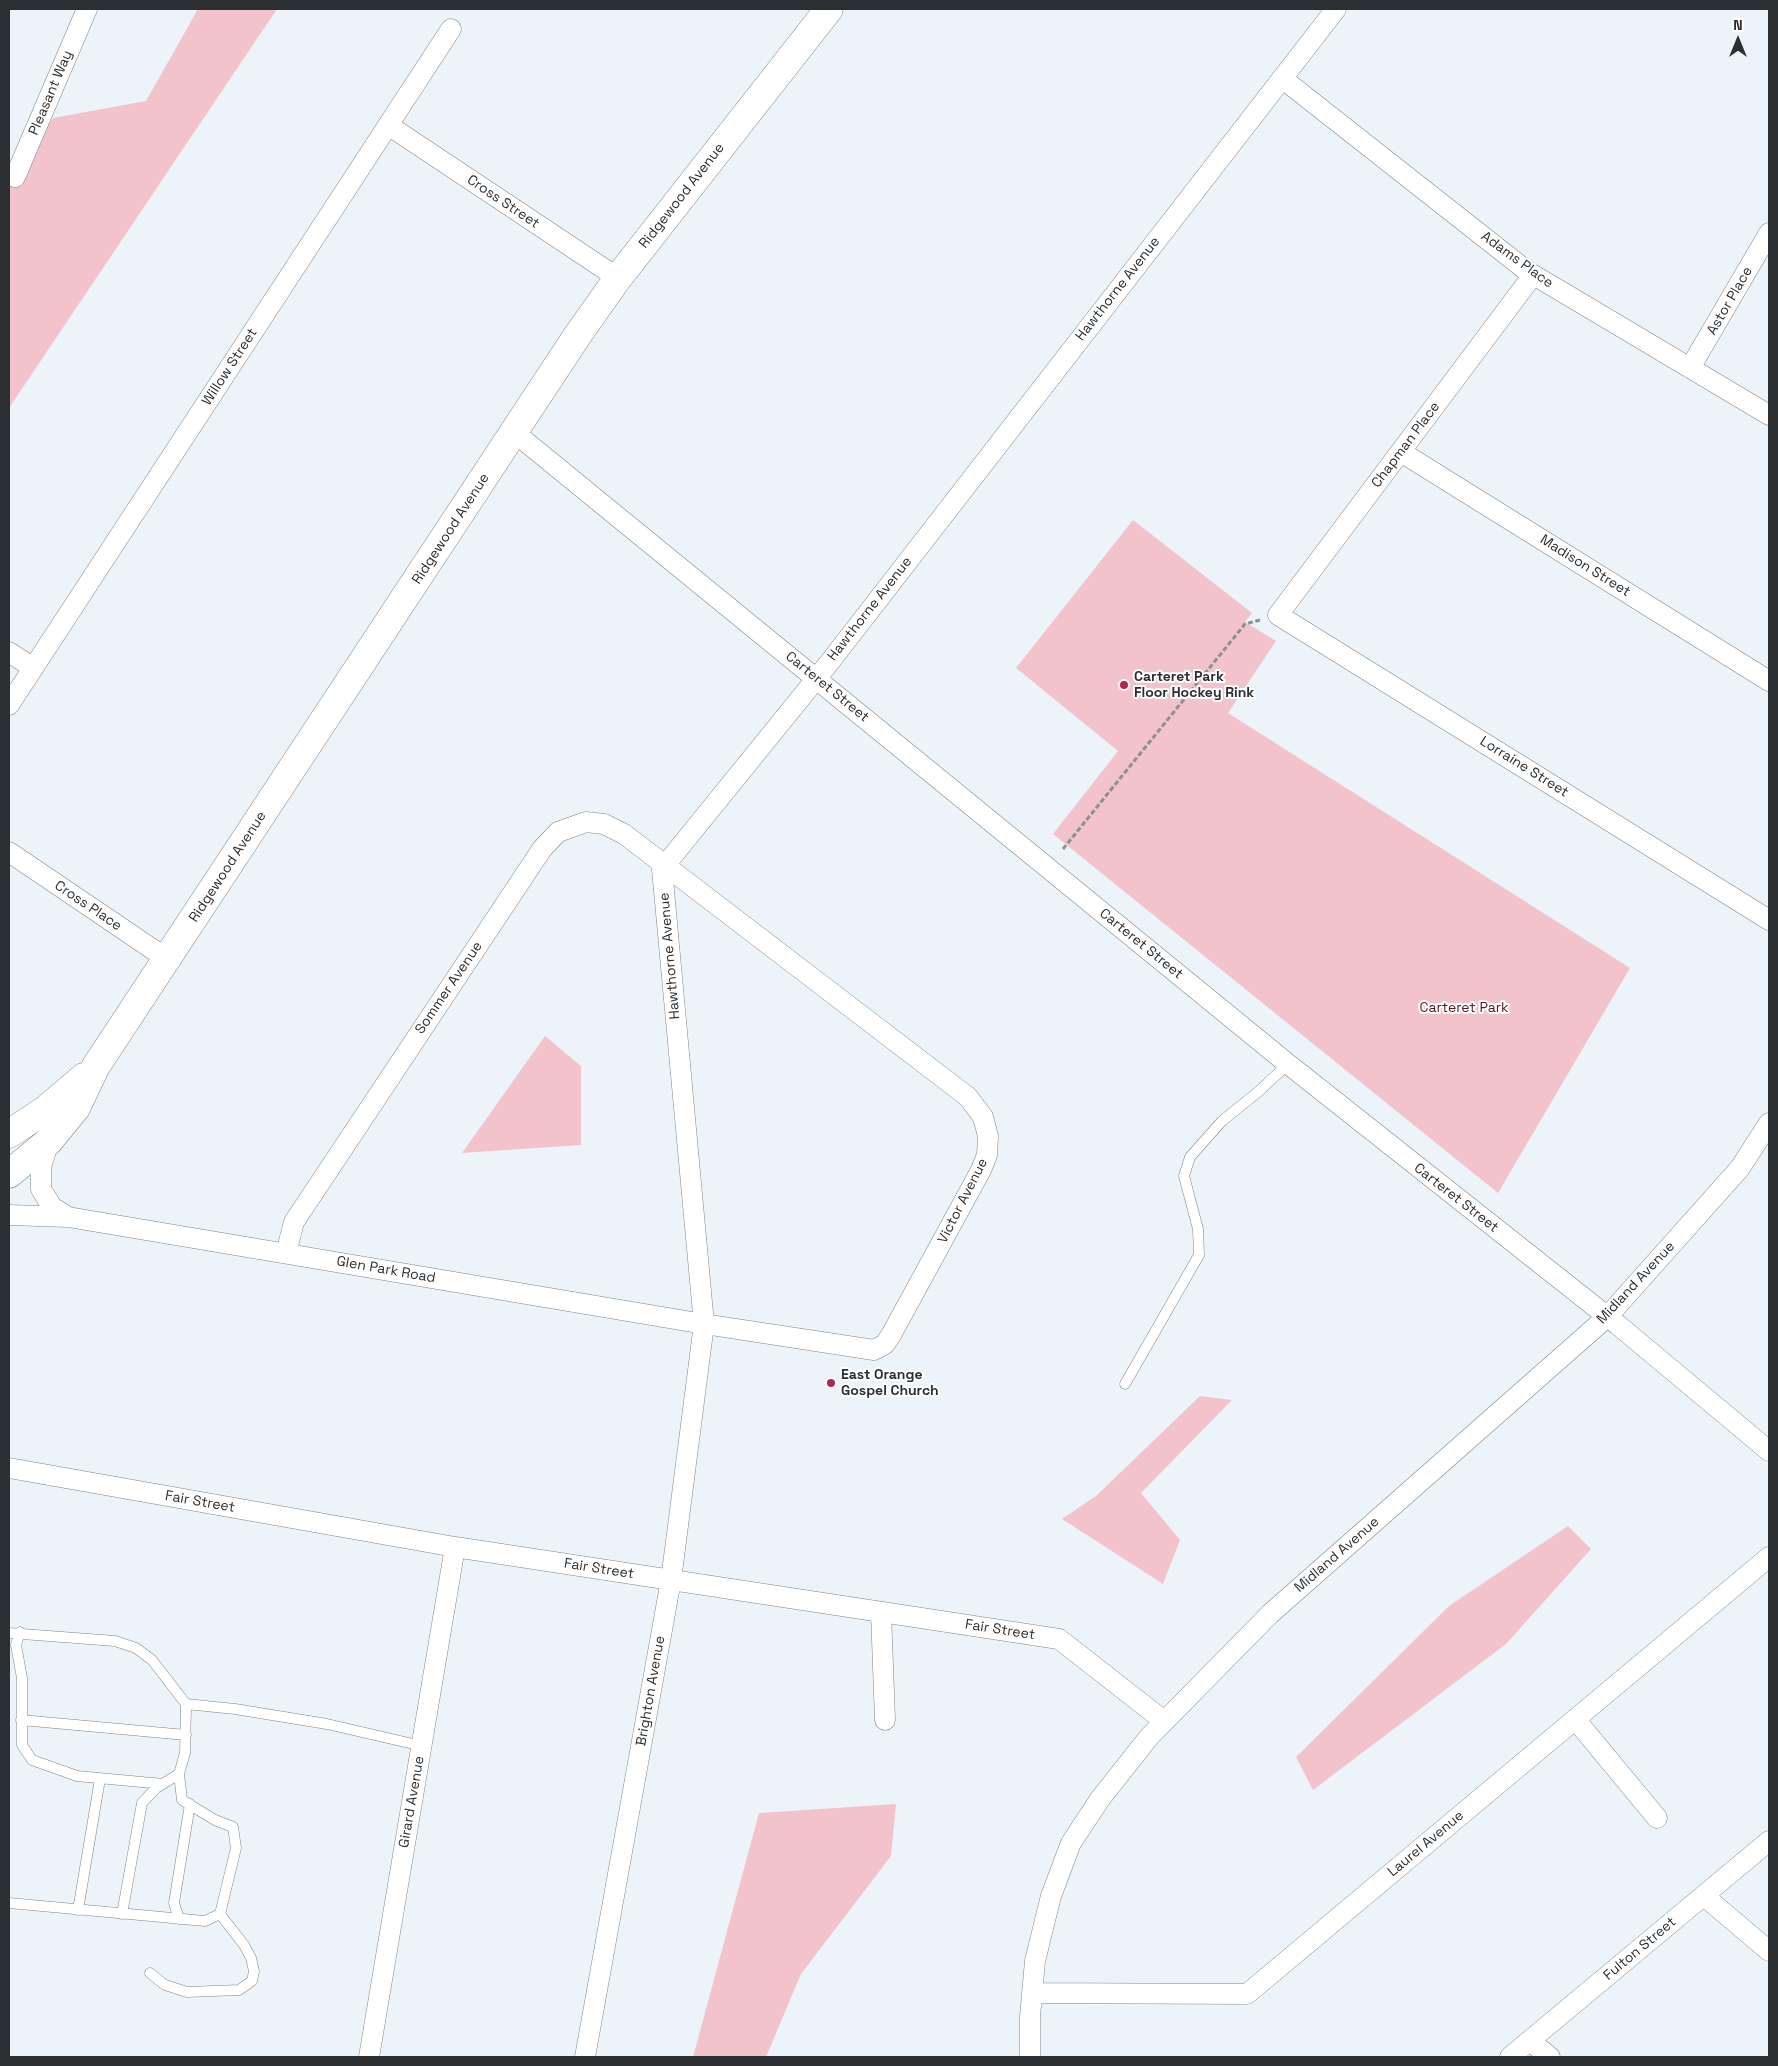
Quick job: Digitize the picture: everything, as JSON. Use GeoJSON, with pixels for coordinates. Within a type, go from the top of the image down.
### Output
{"type":"FeatureCollection","features":[{"type":"Feature","properties":{"kind":"street","name":"Pleasant Way"},"geometry":{"type":"LineString","coordinates":[[12,176],[87,9]]}},
{"type":"Feature","properties":{"kind":"street","name":"Ridgewood Avenue"},"geometry":{"type":"LineString","coordinates":[[96,1066],[618,278],[829,9]]}},
{"type":"Feature","properties":{"kind":"street","name":"Hawthorne Avenue"},"geometry":{"type":"LineString","coordinates":[[704,1324],[662,869],[817,678],[1336,9]]}},
{"type":"Feature","properties":{"kind":"street","name":"Willow Street"},"geometry":{"type":"LineString","coordinates":[[9,705],[451,29]]}},
{"type":"Feature","properties":{"kind":"street","name":"Adams Place"},"geometry":{"type":"LineString","coordinates":[[1283,79],[1533,275],[1769,415]]}},
{"type":"Feature","properties":{"kind":"street","name":"Cross Street"},"geometry":{"type":"LineString","coordinates":[[388,125],[618,278]]}},
{"type":"Feature","properties":{"kind":"street","name":"Astor Place"},"geometry":{"type":"LineString","coordinates":[[1690,368],[1769,233]]}},
{"type":"Feature","properties":{"kind":"street","name":"Chapman Place"},"geometry":{"type":"LineString","coordinates":[[1278,615],[1533,275]]}},
{"type":"Feature","properties":{"kind":"street","name":"Carteret Street"},"geometry":{"type":"LineString","coordinates":[[515,433],[1288,1064],[1607,1316],[1769,1451]]}},
{"type":"Feature","properties":{"kind":"street","name":"Madison Street"},"geometry":{"type":"LineString","coordinates":[[1401,452],[1769,681]]}},
{"type":"Feature","properties":{"kind":"street","name":"Lorraine Street"},"geometry":{"type":"LineString","coordinates":[[1278,615],[1769,920]]}},
{"type":"Feature","properties":{"kind":"street"},"geometry":{"type":"LineString","coordinates":[[9,652],[34,668]]}},
{"type":"Feature","properties":{"kind":"street","name":"Sommer Avenue"},"geometry":{"type":"LineString","coordinates":[[286,1253],[294,1222],[549,840],[558,832],[574,825],[586,822],[604,824],[620,831],[665,865]]}},
{"type":"Feature","properties":{"kind":"street","name":"Cross Place"},"geometry":{"type":"LineString","coordinates":[[9,852],[167,959]]}},
{"type":"Feature","properties":{"kind":"street","name":"Victor Avenue"},"geometry":{"type":"LineString","coordinates":[[665,865],[968,1097],[983,1117],[988,1136],[987,1155],[981,1170],[885,1344],[874,1350],[704,1324]]}},
{"type":"Feature","properties":{"kind":"street"},"geometry":{"type":"LineString","coordinates":[[15,1126],[63,1096],[96,1066]]}},
{"type":"Feature","properties":{"kind":"street"},"geometry":{"type":"LineString","coordinates":[[9,1174],[49,1141],[76,1108],[96,1066]]}},
{"type":"Feature","properties":{"kind":"street","name":"Midland Avenue"},"geometry":{"type":"LineString","coordinates":[[1030,2057],[1035,1961],[1051,1896],[1072,1843],[1100,1799],[1149,1737],[1270,1614],[1607,1316],[1740,1168],[1769,1123]]}},
{"type":"Feature","properties":{"kind":"street","name":"Glen Park Road"},"geometry":{"type":"LineString","coordinates":[[49,1141],[41,1167],[41,1189],[52,1207],[68,1217]]}},
{"type":"Feature","properties":{"kind":"street","name":"Glen Park Road"},"geometry":{"type":"LineString","coordinates":[[9,1215],[68,1217],[704,1324]]}},
{"type":"Feature","properties":{"kind":"street","name":"Brighton Avenue"},"geometry":{"type":"LineString","coordinates":[[585,2057],[671,1580],[704,1324]]}},
{"type":"Feature","properties":{"kind":"street","name":"Fair Street"},"geometry":{"type":"LineString","coordinates":[[9,1468],[455,1547],[1059,1639],[1164,1722]]}},
{"type":"Feature","properties":{"kind":"street","name":"Girard Avenue"},"geometry":{"type":"LineString","coordinates":[[369,2057],[455,1547]]}},
{"type":"Feature","properties":{"kind":"street","name":"Laurel Avenue"},"geometry":{"type":"LineString","coordinates":[[1032,1993],[1247,1994],[1769,1557]]}},
{"type":"Feature","properties":{"kind":"street"},"geometry":{"type":"LineString","coordinates":[[881,1612],[885,1720]]}},
{"type":"Feature","properties":{"kind":"street"},"geometry":{"type":"LineString","coordinates":[[1575,1719],[1657,1818]]}},
{"type":"Feature","properties":{"kind":"street","name":"Fulton Street"},"geometry":{"type":"LineString","coordinates":[[1510,2057],[1769,1841]]}},
{"type":"Feature","properties":{"kind":"street"},"geometry":{"type":"LineString","coordinates":[[1704,1896],[1769,1951]]}},
{"type":"Feature","properties":{"kind":"street"},"geometry":{"type":"LineString","coordinates":[[1530,2041],[1550,2057]]}},
{"type":"Feature","properties":{"kind":"lane"},"geometry":{"type":"LineString","coordinates":[[1125,1384],[1199,1255],[1198,1229],[1184,1176],[1190,1157],[1222,1121],[1258,1092],[1288,1064]]}},
{"type":"Feature","properties":{"kind":"lane"},"geometry":{"type":"LineString","coordinates":[[20,1632],[16,1645],[22,1678],[22,1745],[32,1760],[77,1776],[163,1784]]}},
{"type":"Feature","properties":{"kind":"lane"},"geometry":{"type":"LineString","coordinates":[[9,1633],[20,1632],[62,1638],[115,1641],[136,1648],[152,1660],[186,1704],[185,1753],[179,1774],[182,1800],[215,1820],[233,1827],[236,1848],[220,1914]]}},
{"type":"Feature","properties":{"kind":"lane"},"geometry":{"type":"LineString","coordinates":[[186,1704],[235,1709],[327,1724],[422,1746]]}},
{"type":"Feature","properties":{"kind":"lane"},"geometry":{"type":"LineString","coordinates":[[21,1720],[186,1735]]}},
{"type":"Feature","properties":{"kind":"lane"},"geometry":{"type":"LineString","coordinates":[[122,1914],[142,1803],[163,1784],[179,1774]]}},
{"type":"Feature","properties":{"kind":"lane"},"geometry":{"type":"LineString","coordinates":[[78,1910],[100,1779]]}},
{"type":"Feature","properties":{"kind":"lane"},"geometry":{"type":"LineString","coordinates":[[179,1919],[174,1903],[190,1804]]}},
{"type":"Feature","properties":{"kind":"lane"},"geometry":{"type":"LineString","coordinates":[[9,1903],[205,1921],[220,1914]]}},
{"type":"Feature","properties":{"kind":"lane"},"geometry":{"type":"LineString","coordinates":[[150,1974],[165,1985],[187,1992],[239,1990],[252,1981],[254,1971],[251,1958],[244,1945],[220,1914]]}},
{"type":"Feature","properties":{"kind":"path"},"geometry":{"type":"LineString","coordinates":[[1062,849],[1245,624],[1278,615]]}},
{"type":"Feature","properties":{"kind":"green space"},"geometry":{"type":"Polygon","coordinates":[[[198,9],[277,9],[9,408],[9,184],[53,118],[146,101],[198,9]]]}},
{"type":"Feature","properties":{"kind":"green space","name":"Carteret Park"},"geometry":{"type":"Polygon","coordinates":[[[1133,520],[1252,613],[1245,622],[1276,641],[1228,713],[1630,968],[1498,1193],[1053,834],[1118,751],[1016,668],[1133,520]]]}},
{"type":"Feature","properties":{"kind":"green space"},"geometry":{"type":"Polygon","coordinates":[[[545,1036],[581,1066],[581,1145],[462,1153],[545,1036]]]}},
{"type":"Feature","properties":{"kind":"green space"},"geometry":{"type":"Polygon","coordinates":[[[1200,1396],[1232,1400],[1141,1493],[1180,1540],[1163,1584],[1062,1519],[1096,1496],[1200,1396]]]}},
{"type":"Feature","properties":{"kind":"green space"},"geometry":{"type":"Polygon","coordinates":[[[1568,1526],[1591,1549],[1506,1644],[1313,1790],[1296,1757],[1449,1606],[1568,1526]]]}},
{"type":"Feature","properties":{"kind":"green space"},"geometry":{"type":"Polygon","coordinates":[[[896,1804],[891,1856],[801,1974],[766,2057],[693,2057],[759,1813],[896,1804]]]}},
{"type":"Feature","properties":{"kind":"place","name":"Carteret Park Floor Hockey Rink"},"geometry":{"type":"Point","coordinates":[1124,685]}},
{"type":"Feature","properties":{"kind":"place","name":"East Orange Gospel Church"},"geometry":{"type":"Point","coordinates":[831,1383]}}]}
